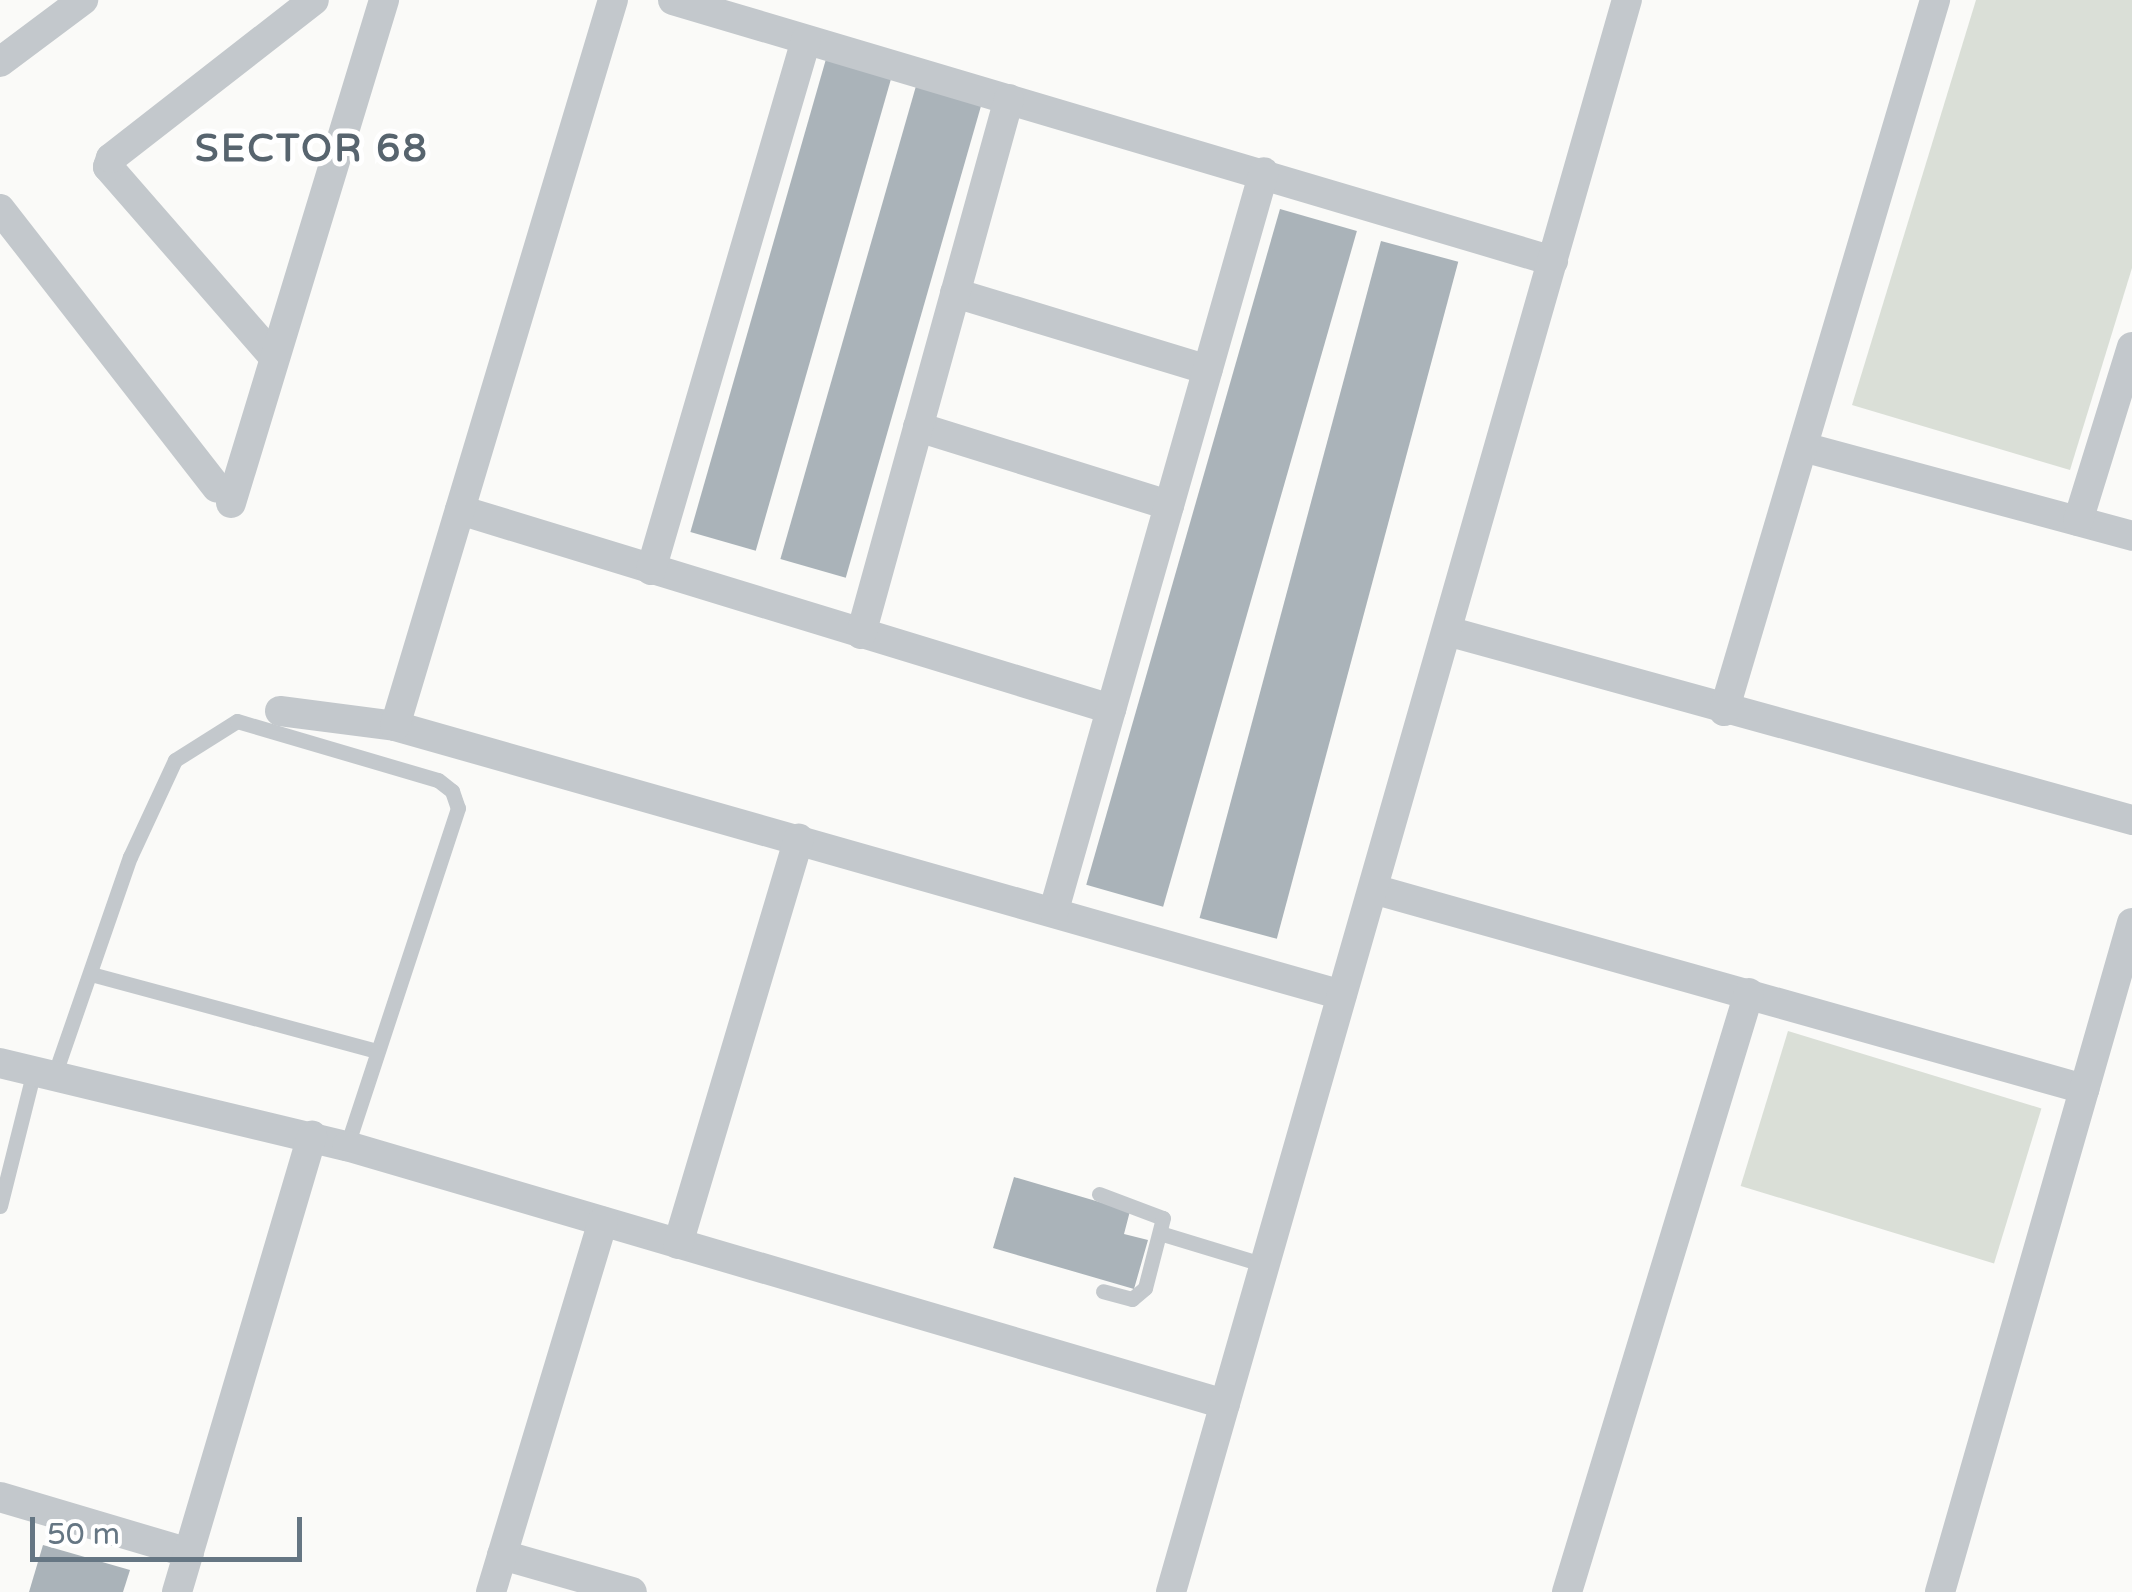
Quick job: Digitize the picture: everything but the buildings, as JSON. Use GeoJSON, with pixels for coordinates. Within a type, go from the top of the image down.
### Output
{"type":"FeatureCollection","features":[{"type":"Feature","properties":{"kind":"street"},"geometry":{"type":"LineString","coordinates":[[0,62],[83,0]]}},
{"type":"Feature","properties":{"kind":"street"},"geometry":{"type":"LineString","coordinates":[[273,356],[108,167],[111,158],[314,0]]}},
{"type":"Feature","properties":{"kind":"street"},"geometry":{"type":"LineString","coordinates":[[0,209],[224,495],[273,356],[384,0]]}},
{"type":"Feature","properties":{"kind":"street"},"geometry":{"type":"LineString","coordinates":[[395,726],[613,0]]}},
{"type":"Feature","properties":{"kind":"street"},"geometry":{"type":"LineString","coordinates":[[673,0],[1553,260]]}},
{"type":"Feature","properties":{"kind":"street"},"geometry":{"type":"LineString","coordinates":[[1724,711],[1935,0]]}},
{"type":"Feature","properties":{"kind":"street"},"geometry":{"type":"LineString","coordinates":[[1171,1592],[1553,260],[1616,3]]}},
{"type":"Feature","properties":{"kind":"street"},"geometry":{"type":"LineString","coordinates":[[651,570],[806,40]]}},
{"type":"Feature","properties":{"kind":"street"},"geometry":{"type":"LineString","coordinates":[[861,634],[1008,99]]}},
{"type":"Feature","properties":{"kind":"street"},"geometry":{"type":"LineString","coordinates":[[1054,910],[1264,172]]}},
{"type":"Feature","properties":{"kind":"street"},"geometry":{"type":"LineString","coordinates":[[955,293],[1208,370]]}},
{"type":"Feature","properties":{"kind":"street"},"geometry":{"type":"LineString","coordinates":[[2078,521],[2132,347]]}},
{"type":"Feature","properties":{"kind":"street"},"geometry":{"type":"LineString","coordinates":[[918,427],[1169,506]]}},
{"type":"Feature","properties":{"kind":"street"},"geometry":{"type":"LineString","coordinates":[[1803,447],[2132,536]]}},
{"type":"Feature","properties":{"kind":"street"},"geometry":{"type":"LineString","coordinates":[[460,510],[1111,709]]}},
{"type":"Feature","properties":{"kind":"street"},"geometry":{"type":"LineString","coordinates":[[1447,630],[1724,711],[2132,820]]}},
{"type":"Feature","properties":{"kind":"street"},"geometry":{"type":"LineString","coordinates":[[280,711],[395,726],[1054,910],[1342,995]]}},
{"type":"Feature","properties":{"kind":"street"},"geometry":{"type":"LineString","coordinates":[[678,1244],[799,839]]}},
{"type":"Feature","properties":{"kind":"street"},"geometry":{"type":"LineString","coordinates":[[1373,889],[2084,1090]]}},
{"type":"Feature","properties":{"kind":"street"},"geometry":{"type":"LineString","coordinates":[[1940,1592],[2132,922]]}},
{"type":"Feature","properties":{"kind":"street"},"geometry":{"type":"LineString","coordinates":[[1567,1592],[1749,993]]}},
{"type":"Feature","properties":{"kind":"street"},"geometry":{"type":"LineString","coordinates":[[0,1063],[312,1136],[1225,1404]]}},
{"type":"Feature","properties":{"kind":"street"},"geometry":{"type":"LineString","coordinates":[[177,1592],[312,1136]]}},
{"type":"Feature","properties":{"kind":"street"},"geometry":{"type":"LineString","coordinates":[[491,1592],[603,1222]]}},
{"type":"Feature","properties":{"kind":"street"},"geometry":{"type":"LineString","coordinates":[[0,1497],[189,1552]]}},
{"type":"Feature","properties":{"kind":"street"},"geometry":{"type":"LineString","coordinates":[[502,1555],[632,1592]]}},
{"type":"Feature","properties":{"kind":"lane"},"geometry":{"type":"LineString","coordinates":[[0,1206],[44,1073],[91,974],[130,858],[175,760],[237,720],[438,780],[452,791],[458,808],[347,1146]]}},
{"type":"Feature","properties":{"kind":"lane"},"geometry":{"type":"LineString","coordinates":[[91,974],[376,1050]]}},
{"type":"Feature","properties":{"kind":"lane"},"geometry":{"type":"LineString","coordinates":[[1099,1194],[1152,1210],[1163,1218],[1163,1234],[1139,1294],[1132,1299],[1103,1292]]}},
{"type":"Feature","properties":{"kind":"lane"},"geometry":{"type":"LineString","coordinates":[[1163,1234],[1264,1265]]}},
{"type":"Feature","properties":{"kind":"shaded area"},"geometry":{"type":"Polygon","coordinates":[[[1976,0],[2132,0],[2132,268],[2070,470],[1852,405],[1976,0]]]}},
{"type":"Feature","properties":{"kind":"shaded area"},"geometry":{"type":"Polygon","coordinates":[[[1788,1031],[2041,1108],[1994,1263],[1741,1186],[1788,1031]]]}},
{"type":"Feature","properties":{"kind":"district","name":"SECTOR 68"},"geometry":{"type":"Point","coordinates":[312,150]}}]}
